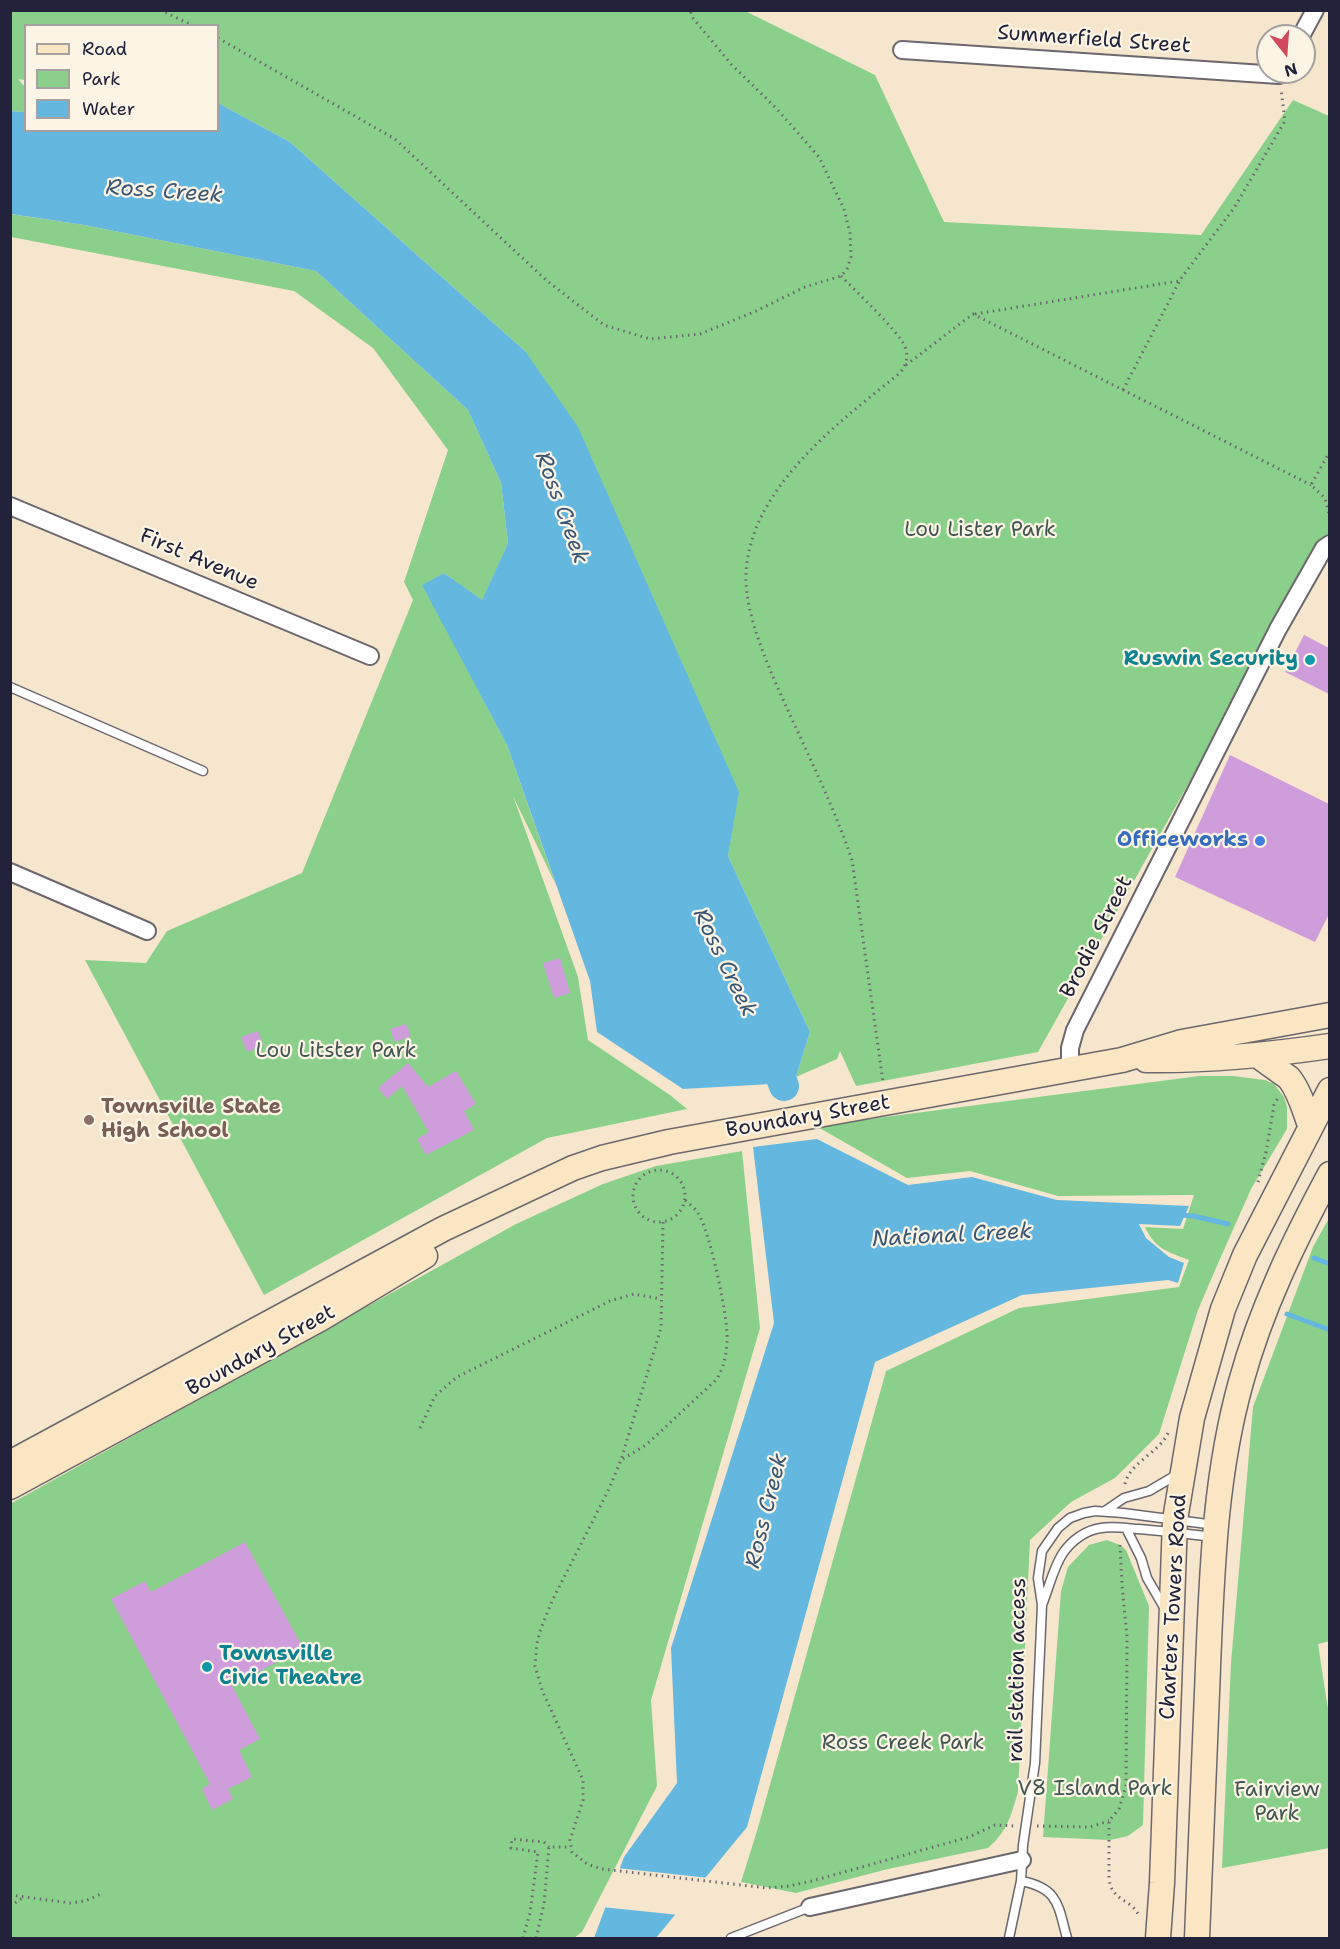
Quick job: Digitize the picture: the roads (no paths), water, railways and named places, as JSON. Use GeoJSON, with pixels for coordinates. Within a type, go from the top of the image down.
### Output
{"type":"FeatureCollection","features":[{"type":"Feature","properties":{"kind":"main road","name":"Boundary Street"},"geometry":{"type":"LineString","coordinates":[[10,1463],[443,1229],[573,1168],[669,1142],[1122,1060],[1182,1042],[1329,1016]]}},
{"type":"Feature","properties":{"kind":"main road","name":"Boundary Street"},"geometry":{"type":"LineString","coordinates":[[1122,1060],[1188,1061],[1329,1046]]}},
{"type":"Feature","properties":{"kind":"main road"},"geometry":{"type":"LineString","coordinates":[[1257,1055],[1293,1083],[1310,1125]]}},
{"type":"Feature","properties":{"kind":"main road","name":"Charters Towers Road"},"geometry":{"type":"LineString","coordinates":[[1158,1938],[1175,1526],[1192,1418],[1223,1309],[1245,1255],[1329,1090]]}},
{"type":"Feature","properties":{"kind":"main road","name":"Charters Towers Road"},"geometry":{"type":"LineString","coordinates":[[1197,1938],[1215,1531],[1219,1486],[1240,1383],[1252,1347],[1293,1244],[1329,1174]]}},
{"type":"Feature","properties":{"kind":"main road","name":"Boundary Street"},"geometry":{"type":"LineString","coordinates":[[10,1486],[320,1319],[450,1241],[502,1201]]}},
{"type":"Feature","properties":{"kind":"main road"},"geometry":{"type":"LineString","coordinates":[[1162,1883],[1166,1938]]}},
{"type":"Feature","properties":{"kind":"street"},"geometry":{"type":"LineString","coordinates":[[1307,24],[1315,10]]}},
{"type":"Feature","properties":{"kind":"street","name":"Summerfield Street"},"geometry":{"type":"LineString","coordinates":[[902,51],[1256,73]]}},
{"type":"Feature","properties":{"kind":"street","name":"First Avenue"},"geometry":{"type":"LineString","coordinates":[[10,506],[370,656]]}},
{"type":"Feature","properties":{"kind":"street","name":"Brodie Street"},"geometry":{"type":"LineString","coordinates":[[1070,1069],[1070,1048],[1075,1030],[1278,629],[1329,543]]}},
{"type":"Feature","properties":{"kind":"street"},"geometry":{"type":"LineString","coordinates":[[10,872],[147,931]]}},
{"type":"Feature","properties":{"kind":"street"},"geometry":{"type":"LineString","coordinates":[[810,1907],[1022,1860]]}},
{"type":"Feature","properties":{"kind":"lane"},"geometry":{"type":"LineString","coordinates":[[10,687],[203,771]]}},
{"type":"Feature","properties":{"kind":"lane"},"geometry":{"type":"LineString","coordinates":[[1104,1511],[1124,1498],[1158,1486],[1182,1471]]}},
{"type":"Feature","properties":{"kind":"lane","name":"rail station access"},"geometry":{"type":"LineString","coordinates":[[1009,1938],[1021,1881],[1037,1741],[1042,1605],[1038,1578],[1042,1551],[1058,1528],[1070,1518],[1084,1513],[1104,1511],[1175,1526]]}},
{"type":"Feature","properties":{"kind":"lane"},"geometry":{"type":"LineString","coordinates":[[1042,1605],[1055,1568],[1063,1553],[1072,1542],[1086,1532],[1101,1528],[1175,1526],[1215,1531]]}},
{"type":"Feature","properties":{"kind":"lane"},"geometry":{"type":"LineString","coordinates":[[1126,1528],[1141,1558],[1147,1578],[1172,1619]]}},
{"type":"Feature","properties":{"kind":"lane"},"geometry":{"type":"LineString","coordinates":[[1021,1881],[1042,1887],[1053,1897],[1067,1938]]}},
{"type":"Feature","properties":{"kind":"lane"},"geometry":{"type":"LineString","coordinates":[[731,1938],[810,1907]]}},
{"type":"Feature","properties":{"kind":"water"},"geometry":{"type":"Polygon","coordinates":[[[219,104],[290,142],[525,351],[578,427],[739,792],[728,856],[810,1032],[796,1077],[771,1084],[683,1089],[597,1032],[590,981],[507,745],[422,585],[444,573],[482,600],[508,543],[501,483],[468,410],[316,271],[84,225],[11,214],[11,111],[23,112],[24,110],[24,132],[219,132],[219,104]]]}},
{"type":"Feature","properties":{"kind":"water"},"geometry":{"type":"Polygon","coordinates":[[[817,1139],[908,1185],[972,1177],[1057,1200],[1189,1206],[1180,1226],[1139,1224],[1146,1238],[1169,1257],[1184,1263],[1178,1283],[1168,1280],[1022,1295],[875,1362],[747,1827],[656,1938],[594,1938],[624,1857],[677,1783],[671,1648],[774,1323],[753,1147],[817,1139]]]}},
{"type":"Feature","properties":{"kind":"waterway","name":"Ross Creek"},"geometry":{"type":"LineString","coordinates":[[765,1045],[784,1086]]}},
{"type":"Feature","properties":{"kind":"waterway"},"geometry":{"type":"LineString","coordinates":[[1180,1215],[1228,1224]]}},
{"type":"Feature","properties":{"kind":"waterway"},"geometry":{"type":"LineString","coordinates":[[1314,1258],[1330,1264]]}},
{"type":"Feature","properties":{"kind":"waterway","name":"National Creek"},"geometry":{"type":"LineString","coordinates":[[1287,1314],[1330,1330]]}},
{"type":"Feature","properties":{"kind":"place","name":"Ruswin Security"},"geometry":{"type":"Point","coordinates":[1310,660]}},
{"type":"Feature","properties":{"kind":"place","name":"Officeworks"},"geometry":{"type":"Point","coordinates":[1260,841]}},
{"type":"Feature","properties":{"kind":"place","name":"Townsville State High School"},"geometry":{"type":"Point","coordinates":[89,1120]}},
{"type":"Feature","properties":{"kind":"place","name":"Townsville Civic Theatre"},"geometry":{"type":"Point","coordinates":[207,1667]}},
{"type":"Feature","properties":{"kind":"park label","name":"Lou Lister Park"},"geometry":{"type":"Point","coordinates":[980,531]}},
{"type":"Feature","properties":{"kind":"park label","name":"Lou Litster Park"},"geometry":{"type":"Point","coordinates":[336,1052]}},
{"type":"Feature","properties":{"kind":"park label","name":"Ross Creek Park"},"geometry":{"type":"Point","coordinates":[903,1744]}},
{"type":"Feature","properties":{"kind":"park label","name":"V8 Island Park"},"geometry":{"type":"Point","coordinates":[1095,1790]}},
{"type":"Feature","properties":{"kind":"park label","name":"Fairview Park"},"geometry":{"type":"Point","coordinates":[1277,1803]}}]}
